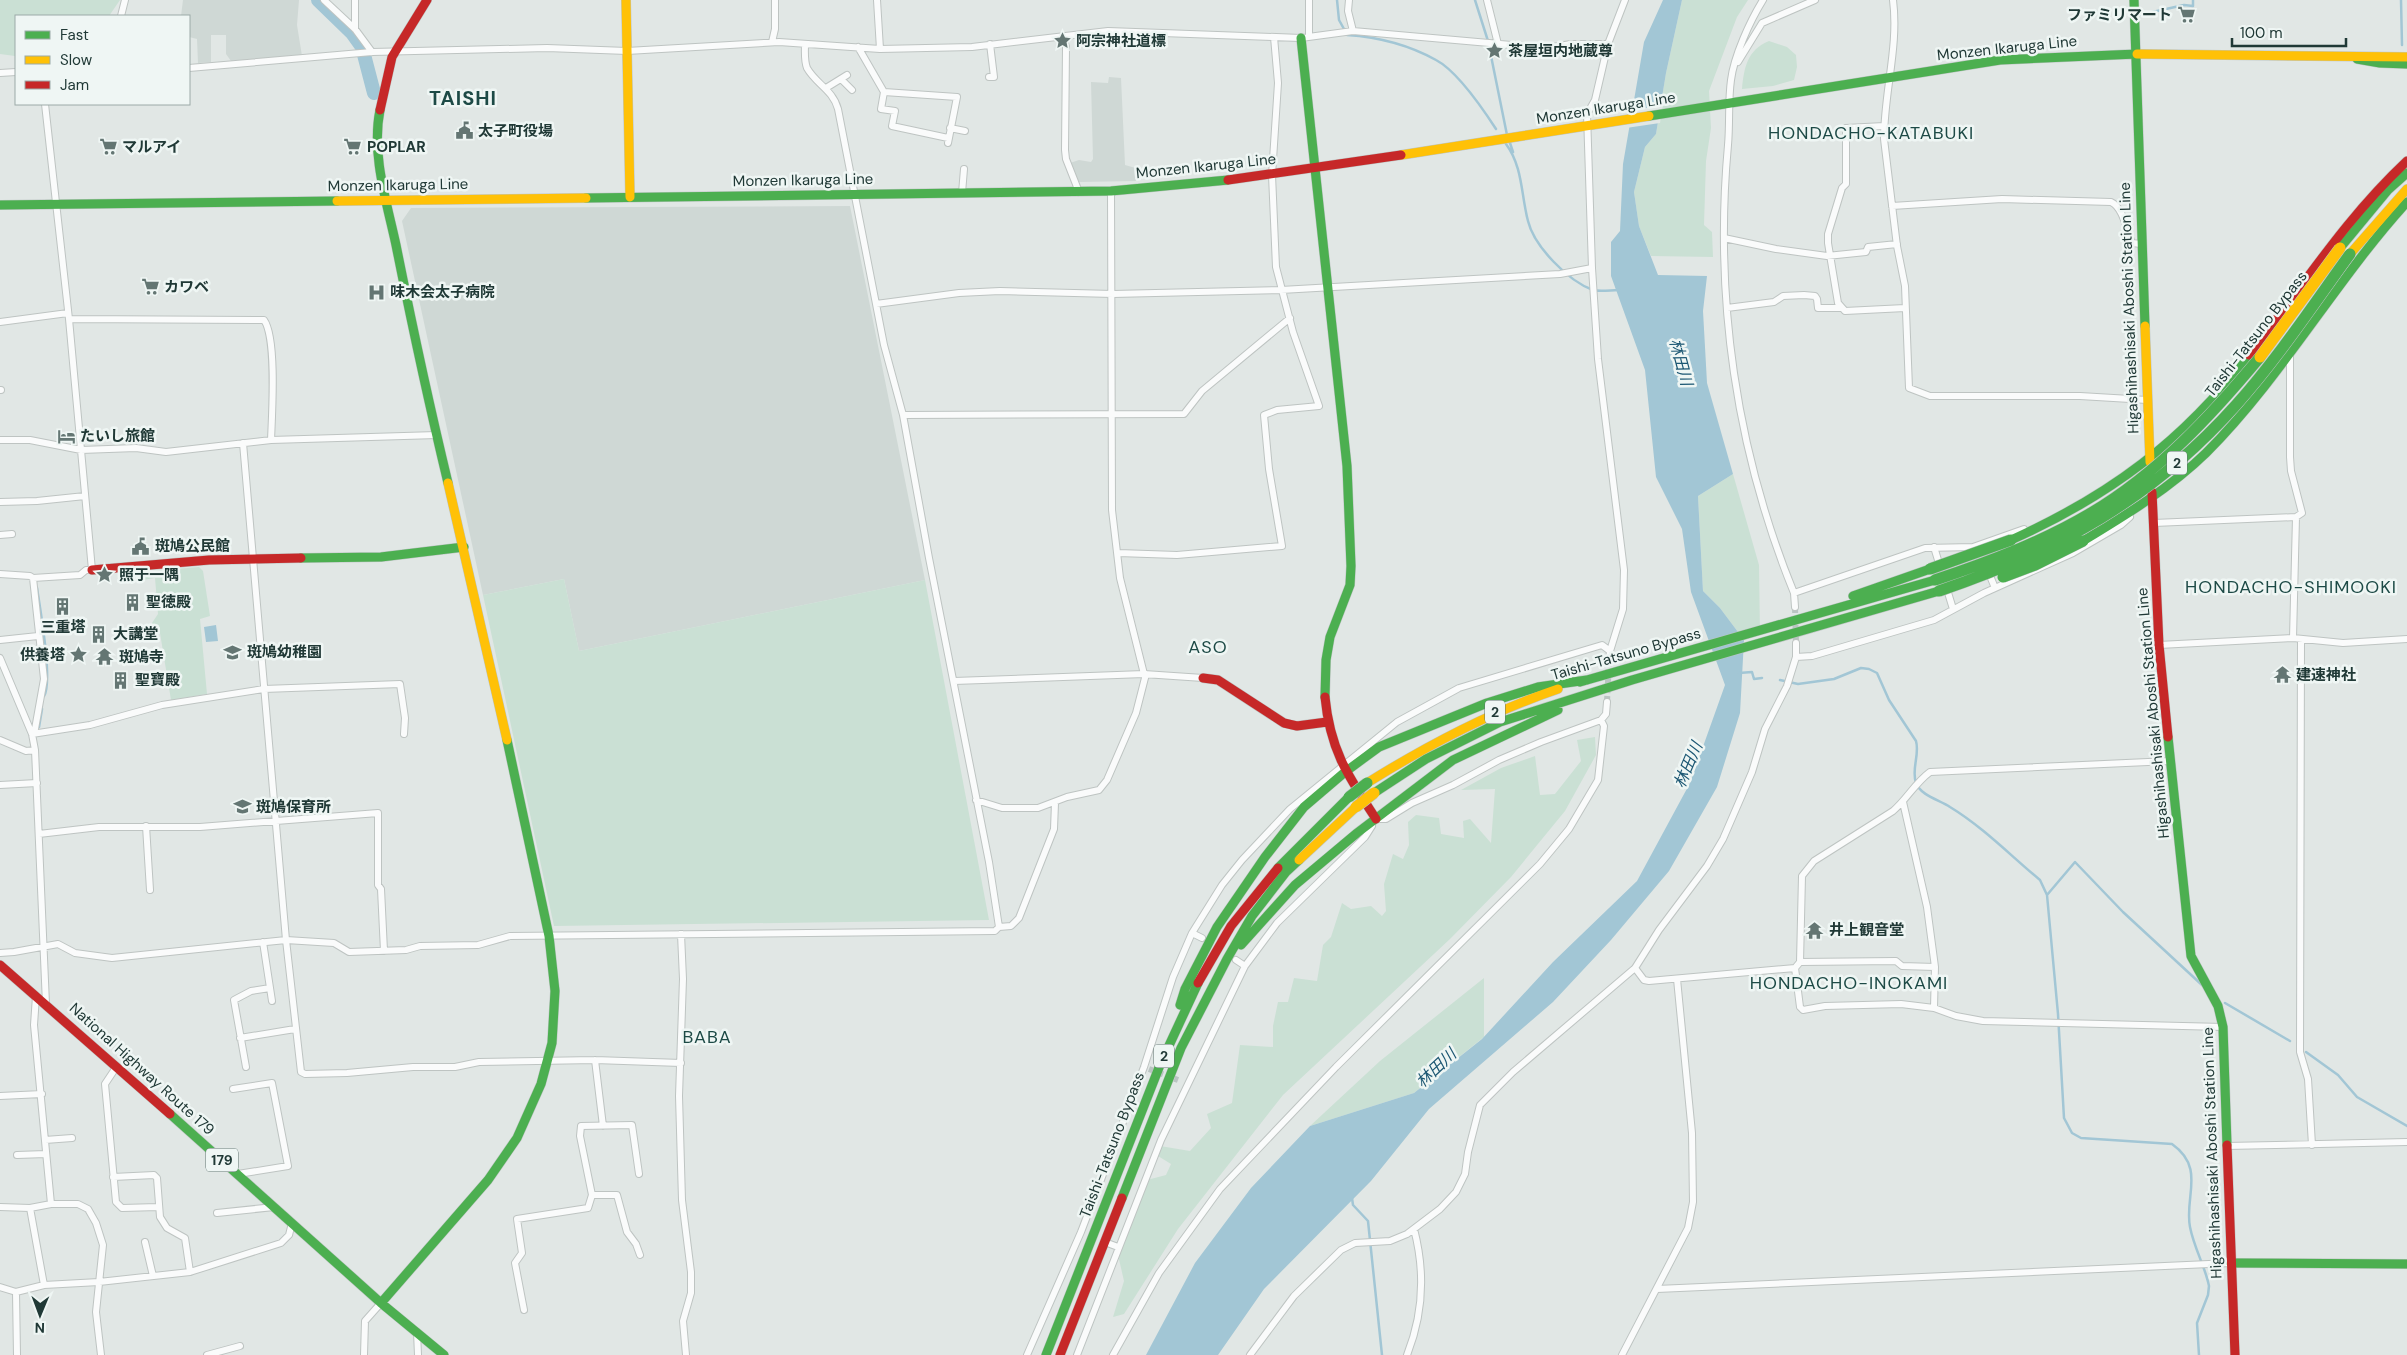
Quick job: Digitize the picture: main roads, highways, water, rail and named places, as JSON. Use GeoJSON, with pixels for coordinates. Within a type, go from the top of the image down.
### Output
{"type":"FeatureCollection","features":[{"type":"Feature","properties":{"kind":"main road"},"geometry":{"type":"LineString","coordinates":[[382,1302],[488,1180],[517,1138],[530,1112],[547,1063],[554,1029],[555,992],[549,936],[490,660],[420,367],[377,142],[379,116],[395,52],[427,0]]}},
{"type":"Feature","properties":{"kind":"main road"},"geometry":{"type":"LineString","coordinates":[[626,0],[630,197]]}},
{"type":"Feature","properties":{"kind":"main road","name":"Higashihashisaki Aboshi Station Line"},"geometry":{"type":"LineString","coordinates":[[2134,0],[2141,244],[2150,459],[2148,500],[2154,523],[2158,645],[2191,956],[2218,1006],[2223,1026],[2235,1355]]}},
{"type":"Feature","properties":{"kind":"main road"},"geometry":{"type":"LineString","coordinates":[[1305,37],[1316,169],[1347,466],[1351,566],[1350,585],[1330,637],[1324,690],[1327,722],[1344,769],[1376,819]]}},
{"type":"Feature","properties":{"kind":"main road"},"geometry":{"type":"LineString","coordinates":[[2358,54],[2407,51]]}},
{"type":"Feature","properties":{"kind":"main road","name":"Monzen Ikaruga Line"},"geometry":{"type":"LineString","coordinates":[[0,205],[1112,191],[1174,186],[1316,169],[2000,60],[2135,54],[2358,54],[2407,57]]}},
{"type":"Feature","properties":{"kind":"main road"},"geometry":{"type":"LineString","coordinates":[[2330,54],[2380,63],[2407,64]]}},
{"type":"Feature","properties":{"kind":"main road"},"geometry":{"type":"LineString","coordinates":[[1796,620],[1839,601],[2011,540],[2055,521],[2130,476],[2209,405],[2228,383],[2328,248],[2377,190],[2407,161]]}},
{"type":"Feature","properties":{"kind":"main road","name":"Taishi-Tatsuno Bypass"},"geometry":{"type":"LineString","coordinates":[[1046,1355],[1151,1067],[1231,926],[1285,860],[1349,797],[1371,788],[1500,722],[1632,680],[1871,612],[1938,589],[2048,536],[2114,499],[2148,473],[2195,431],[2236,386],[2345,251],[2388,190],[2407,173]]}},
{"type":"Feature","properties":{"kind":"main road","name":"Taishi-Tatsuno Bypass"},"geometry":{"type":"LineString","coordinates":[[2345,251],[2407,189]]}},
{"type":"Feature","properties":{"kind":"main road"},"geometry":{"type":"LineString","coordinates":[[1938,589],[2035,565],[2084,541],[2148,500],[2188,470],[2220,439],[2292,349],[2378,232],[2407,202]]}},
{"type":"Feature","properties":{"kind":"main road"},"geometry":{"type":"LineString","coordinates":[[2328,248],[2352,266]]}},
{"type":"Feature","properties":{"kind":"main road"},"geometry":{"type":"LineString","coordinates":[[2286,305],[2292,349]]}},
{"type":"Feature","properties":{"kind":"main road"},"geometry":{"type":"LineString","coordinates":[[2228,383],[2267,381]]}},
{"type":"Feature","properties":{"kind":"main road"},"geometry":{"type":"LineString","coordinates":[[92,570],[254,558],[351,559],[464,547]]}},
{"type":"Feature","properties":{"kind":"main road","name":"Taishi-Tatsuno Bypass"},"geometry":{"type":"LineString","coordinates":[[1060,1355],[1182,1048],[1232,959],[1252,916],[1286,872],[1356,807],[1371,788],[1409,756],[1467,724],[1512,705],[1588,680],[1770,627],[1938,589]]}},
{"type":"Feature","properties":{"kind":"main road"},"geometry":{"type":"LineString","coordinates":[[1203,678],[1218,680],[1284,723],[1296,726],[1327,722]]}},
{"type":"Feature","properties":{"kind":"main road"},"geometry":{"type":"LineString","coordinates":[[1151,1067],[1185,989],[1217,927],[1265,857],[1304,807],[1344,769],[1379,747],[1488,703],[1538,687],[1588,680]]}},
{"type":"Feature","properties":{"kind":"main road"},"geometry":{"type":"LineString","coordinates":[[1232,959],[1295,885],[1376,819],[1462,755],[1543,717],[1632,680]]}},
{"type":"Feature","properties":{"kind":"main road","name":"National Highway Route 179"},"geometry":{"type":"LineString","coordinates":[[0,965],[444,1355]]}},
{"type":"Feature","properties":{"kind":"main road"},"geometry":{"type":"LineString","coordinates":[[2231,1263],[2407,1264]]}},
{"type":"Feature","properties":{"kind":"water","name":"林田川"},"geometry":{"type":"Polygon","coordinates":[[[1663,0],[1682,0],[1666,73],[1656,134],[1645,147],[1634,192],[1639,226],[1658,275],[1707,276],[1703,311],[1707,383],[1733,474],[1698,496],[1703,591],[1720,608],[1744,640],[1740,713],[1717,787],[1669,871],[1611,940],[1553,1002],[1429,1109],[1371,1181],[1264,1289],[1218,1355],[1146,1355],[1195,1263],[1251,1188],[1310,1126],[1414,1093],[1482,1039],[1553,962],[1637,881],[1690,783],[1725,685],[1691,592],[1682,529],[1656,477],[1645,370],[1611,276],[1611,242],[1620,231],[1623,164],[1644,42],[1663,0]]]}},
{"type":"Feature","properties":{"kind":"water"},"geometry":{"type":"Polygon","coordinates":[[[216,625],[218,641],[206,642],[204,627],[216,625]]]}},
{"type":"Feature","properties":{"kind":"waterway"},"geometry":{"type":"LineString","coordinates":[[318,0],[352,33],[362,47],[374,93]]}},
{"type":"Feature","properties":{"kind":"waterway"},"geometry":{"type":"LineString","coordinates":[[1337,0],[1339,20],[1344,29]]}},
{"type":"Feature","properties":{"kind":"waterway"},"geometry":{"type":"LineString","coordinates":[[1475,0],[1488,41],[1507,135]]}},
{"type":"Feature","properties":{"kind":"waterway"},"geometry":{"type":"LineString","coordinates":[[2139,15],[2184,5],[2193,6],[2193,0]]}},
{"type":"Feature","properties":{"kind":"waterway"},"geometry":{"type":"LineString","coordinates":[[2401,0],[2402,45]]}},
{"type":"Feature","properties":{"kind":"waterway"},"geometry":{"type":"LineString","coordinates":[[1347,35],[1393,43],[1415,50],[1444,65],[1461,81],[1496,129]]}},
{"type":"Feature","properties":{"kind":"waterway"},"geometry":{"type":"LineString","coordinates":[[1509,140],[1513,152]]}},
{"type":"Feature","properties":{"kind":"waterway"},"geometry":{"type":"LineString","coordinates":[[1506,144],[1512,153],[1519,172],[1531,231],[1553,262],[1573,279],[1593,290],[1619,290]]}},
{"type":"Feature","properties":{"kind":"waterway"},"geometry":{"type":"LineString","coordinates":[[37,588],[47,661],[44,696]]}},
{"type":"Feature","properties":{"kind":"waterway"},"geometry":{"type":"LineString","coordinates":[[1780,680],[1798,684],[1834,679],[1861,668],[1877,673],[1889,700],[1916,741],[1915,778],[1918,787],[1926,794],[1974,823],[2040,880],[2047,895],[2058,1014],[2064,1118],[2072,1133],[2081,1138],[2172,1144],[2182,1153],[2188,1163],[2192,1183],[2190,1227],[2209,1286],[2208,1295],[2197,1323],[2199,1355]]}},
{"type":"Feature","properties":{"kind":"waterway"},"geometry":{"type":"LineString","coordinates":[[1739,673],[1752,672],[1754,679],[1762,678]]}},
{"type":"Feature","properties":{"kind":"waterway"},"geometry":{"type":"LineString","coordinates":[[39,727],[42,709]]}},
{"type":"Feature","properties":{"kind":"waterway"},"geometry":{"type":"LineString","coordinates":[[2047,895],[2075,862],[2123,912],[2202,985]]}},
{"type":"Feature","properties":{"kind":"waterway"},"geometry":{"type":"LineString","coordinates":[[2225,1003],[2290,1041]]}},
{"type":"Feature","properties":{"kind":"waterway"},"geometry":{"type":"LineString","coordinates":[[2306,1052],[2338,1075],[2357,1097],[2407,1126]]}},
{"type":"Feature","properties":{"kind":"waterway"},"geometry":{"type":"LineString","coordinates":[[1352,1198],[1353,1205],[1368,1221],[1382,1355]]}},
{"type":"Feature","properties":{"kind":"tunnel"},"geometry":{"type":"LineString","coordinates":[[1795,607],[1796,643]]}},
{"type":"Feature","properties":{"kind":"tunnel"},"geometry":{"type":"LineString","coordinates":[[1607,702],[1609,661]]}},
{"type":"Feature","properties":{"kind":"tunnel"},"geometry":{"type":"LineString","coordinates":[[1149,1069],[1178,1080]]}},
{"type":"Feature","properties":{"kind":"place","name":"ファミリマート"},"geometry":{"type":"Point","coordinates":[2186,15]}},
{"type":"Feature","properties":{"kind":"place","name":"阿宗神社道標"},"geometry":{"type":"Point","coordinates":[1062,41]}},
{"type":"Feature","properties":{"kind":"place","name":"茶屋垣内地蔵尊"},"geometry":{"type":"Point","coordinates":[1494,51]}},
{"type":"Feature","properties":{"kind":"place","name":"太子町役場"},"geometry":{"type":"Point","coordinates":[464,131]}},
{"type":"Feature","properties":{"kind":"place","name":"マルアイ"},"geometry":{"type":"Point","coordinates":[108,147]}},
{"type":"Feature","properties":{"kind":"place","name":"POPLAR"},"geometry":{"type":"Point","coordinates":[353,147]}},
{"type":"Feature","properties":{"kind":"place","name":"カワベ"},"geometry":{"type":"Point","coordinates":[150,287]}},
{"type":"Feature","properties":{"kind":"place","name":"味木会太子病院"},"geometry":{"type":"Point","coordinates":[376,292]}},
{"type":"Feature","properties":{"kind":"place","name":"たいし旅館"},"geometry":{"type":"Point","coordinates":[66,436]}},
{"type":"Feature","properties":{"kind":"place","name":"斑鳩公民館"},"geometry":{"type":"Point","coordinates":[141,546]}},
{"type":"Feature","properties":{"kind":"place","name":"照于一隅"},"geometry":{"type":"Point","coordinates":[105,575]}},
{"type":"Feature","properties":{"kind":"place","name":"聖徳殿"},"geometry":{"type":"Point","coordinates":[132,602]}},
{"type":"Feature","properties":{"kind":"place","name":"三重塔"},"geometry":{"type":"Point","coordinates":[63,606]}},
{"type":"Feature","properties":{"kind":"place","name":"大講堂"},"geometry":{"type":"Point","coordinates":[99,634]}},
{"type":"Feature","properties":{"kind":"place","name":"斑鳩幼稚園"},"geometry":{"type":"Point","coordinates":[233,652]}},
{"type":"Feature","properties":{"kind":"place","name":"供養塔"},"geometry":{"type":"Point","coordinates":[79,655]}},
{"type":"Feature","properties":{"kind":"place","name":"斑鳩寺"},"geometry":{"type":"Point","coordinates":[105,657]}},
{"type":"Feature","properties":{"kind":"place","name":"建速神社"},"geometry":{"type":"Point","coordinates":[2282,675]}},
{"type":"Feature","properties":{"kind":"place","name":"聖寶殿"},"geometry":{"type":"Point","coordinates":[121,680]}},
{"type":"Feature","properties":{"kind":"place","name":"斑鳩保育所"},"geometry":{"type":"Point","coordinates":[242,807]}},
{"type":"Feature","properties":{"kind":"place","name":"井上観音堂"},"geometry":{"type":"Point","coordinates":[1815,930]}},
{"type":"Feature","properties":{"kind":"district","name":"TAISHI"},"geometry":{"type":"Point","coordinates":[463,98]}},
{"type":"Feature","properties":{"kind":"district","name":"HONDACHO-KATABUKI"},"geometry":{"type":"Point","coordinates":[1871,133]}},
{"type":"Feature","properties":{"kind":"district","name":"HONDACHO-SHIMOOKI"},"geometry":{"type":"Point","coordinates":[2291,587]}},
{"type":"Feature","properties":{"kind":"district","name":"ASO"},"geometry":{"type":"Point","coordinates":[1208,647]}},
{"type":"Feature","properties":{"kind":"district","name":"HONDACHO-INOKAMI"},"geometry":{"type":"Point","coordinates":[1849,983]}},
{"type":"Feature","properties":{"kind":"district","name":"BABA"},"geometry":{"type":"Point","coordinates":[707,1037]}}]}
